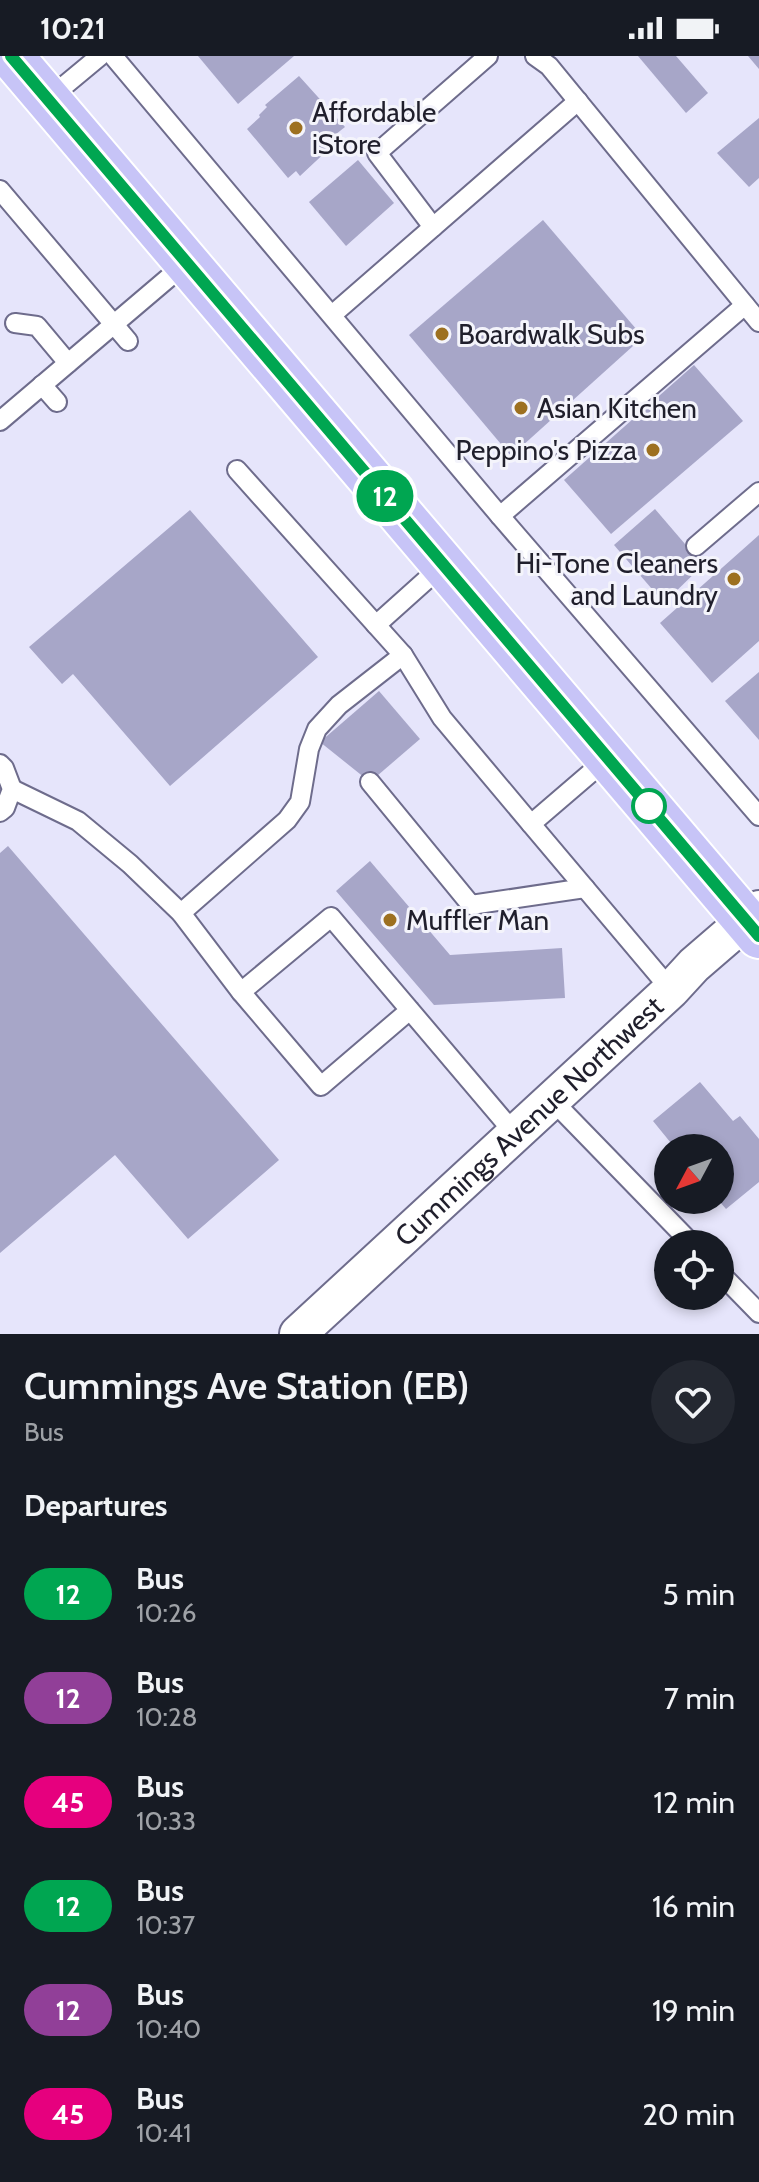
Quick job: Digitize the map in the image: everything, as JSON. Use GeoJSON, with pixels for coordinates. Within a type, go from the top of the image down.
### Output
{"type":"FeatureCollection","features":[{"type":"Feature","properties":{"kind":"highway"},"geometry":{"type":"LineString","coordinates":[[11,56],[608,758],[755,922]]}},
{"type":"Feature","properties":{"kind":"street","name":"Cummings Avenue Northwest"},"geometry":{"type":"LineString","coordinates":[[298,1334],[671,990],[694,965],[755,922]]}},
{"type":"Feature","properties":{"kind":"lane"},"geometry":{"type":"LineString","coordinates":[[47,100],[100,56]]}},
{"type":"Feature","properties":{"kind":"lane"},"geometry":{"type":"LineString","coordinates":[[113,56],[500,516],[759,816]]}},
{"type":"Feature","properties":{"kind":"lane"},"geometry":{"type":"LineString","coordinates":[[433,227],[377,153],[488,56]]}},
{"type":"Feature","properties":{"kind":"lane"},"geometry":{"type":"LineString","coordinates":[[535,56],[549,66],[759,322]]}},
{"type":"Feature","properties":{"kind":"lane"},"geometry":{"type":"LineString","coordinates":[[332,315],[578,101]]}},
{"type":"Feature","properties":{"kind":"lane"},"geometry":{"type":"LineString","coordinates":[[0,190],[128,341]]}},
{"type":"Feature","properties":{"kind":"lane"},"geometry":{"type":"LineString","coordinates":[[0,421],[186,263]]}},
{"type":"Feature","properties":{"kind":"lane"},"geometry":{"type":"LineString","coordinates":[[500,516],[745,305]]}},
{"type":"Feature","properties":{"kind":"lane"},"geometry":{"type":"LineString","coordinates":[[15,323],[37,326],[68,363]]}},
{"type":"Feature","properties":{"kind":"lane"},"geometry":{"type":"LineString","coordinates":[[42,385],[57,402]]}},
{"type":"Feature","properties":{"kind":"lane"},"geometry":{"type":"LineString","coordinates":[[237,470],[403,655],[442,718],[671,990]]}},
{"type":"Feature","properties":{"kind":"lane"},"geometry":{"type":"LineString","coordinates":[[696,546],[759,492]]}},
{"type":"Feature","properties":{"kind":"lane"},"geometry":{"type":"LineString","coordinates":[[376,625],[444,564]]}},
{"type":"Feature","properties":{"kind":"lane"},"geometry":{"type":"LineString","coordinates":[[181,913],[287,820],[300,802],[309,749],[317,729],[339,705],[403,655]]}},
{"type":"Feature","properties":{"kind":"lane"},"geometry":{"type":"LineString","coordinates":[[531,824],[608,758]]}},
{"type":"Feature","properties":{"kind":"lane"},"geometry":{"type":"LineString","coordinates":[[0,764],[12,789],[5,808],[0,812]]}},
{"type":"Feature","properties":{"kind":"lane"},"geometry":{"type":"LineString","coordinates":[[370,782],[471,905],[585,888]]}},
{"type":"Feature","properties":{"kind":"lane"},"geometry":{"type":"LineString","coordinates":[[12,789],[78,821],[130,864],[181,913],[241,992],[321,1086],[410,1010]]}},
{"type":"Feature","properties":{"kind":"lane"},"geometry":{"type":"LineString","coordinates":[[241,992],[331,917],[515,1134]]}},
{"type":"Feature","properties":{"kind":"lane"},"geometry":{"type":"LineString","coordinates":[[552,1100],[678,1230]]}},
{"type":"Feature","properties":{"kind":"lane"},"geometry":{"type":"LineString","coordinates":[[734,1287],[759,1313]]}},
{"type":"Feature","properties":{"kind":"building"},"geometry":{"type":"Polygon","coordinates":[[[198,56],[294,56],[238,104],[198,56]]]}},
{"type":"Feature","properties":{"kind":"building"},"geometry":{"type":"Polygon","coordinates":[[[638,56],[676,56],[708,93],[686,113],[638,56]]]}},
{"type":"Feature","properties":{"kind":"building"},"geometry":{"type":"Polygon","coordinates":[[[748,56],[759,56],[759,69],[748,56]]]}},
{"type":"Feature","properties":{"kind":"building","name":"Affordable iStore"},"geometry":{"type":"Polygon","coordinates":[[[299,76],[345,127],[326,142],[331,147],[300,176],[296,171],[288,178],[247,129],[260,117],[267,107],[265,105],[299,76]]]}},
{"type":"Feature","properties":{"kind":"building"},"geometry":{"type":"Polygon","coordinates":[[[759,118],[759,178],[749,187],[717,153],[759,118]]]}},
{"type":"Feature","properties":{"kind":"building"},"geometry":{"type":"Polygon","coordinates":[[[358,160],[394,203],[346,246],[309,202],[358,160]]]}},
{"type":"Feature","properties":{"kind":"building"},"geometry":{"type":"Polygon","coordinates":[[[543,220],[643,337],[511,456],[409,335],[543,220]]]}},
{"type":"Feature","properties":{"kind":"building","name":"Peppino's Pizza"},"geometry":{"type":"Polygon","coordinates":[[[694,365],[743,421],[611,534],[564,480],[694,365]]]}},
{"type":"Feature","properties":{"kind":"building"},"geometry":{"type":"Polygon","coordinates":[[[655,509],[703,565],[664,603],[614,545],[655,509]]]}},
{"type":"Feature","properties":{"kind":"building"},"geometry":{"type":"Polygon","coordinates":[[[190,510],[318,657],[170,786],[73,674],[62,684],[29,647],[190,510]]]}},
{"type":"Feature","properties":{"kind":"building","name":"Hi-Tone Cleaners and Laundry"},"geometry":{"type":"Polygon","coordinates":[[[759,535],[759,641],[712,683],[660,623],[759,535]]]}},
{"type":"Feature","properties":{"kind":"building"},"geometry":{"type":"Polygon","coordinates":[[[759,672],[759,740],[725,701],[759,672]]]}},
{"type":"Feature","properties":{"kind":"building"},"geometry":{"type":"Polygon","coordinates":[[[379,691],[420,739],[370,782],[320,742],[379,691]]]}},
{"type":"Feature","properties":{"kind":"building"},"geometry":{"type":"Polygon","coordinates":[[[8,846],[279,1160],[188,1239],[115,1155],[0,1253],[0,853],[8,846]]]}},
{"type":"Feature","properties":{"kind":"building","name":"Muffler Man"},"geometry":{"type":"Polygon","coordinates":[[[370,861],[450,955],[562,948],[565,998],[434,1005],[336,891],[370,861]]]}},
{"type":"Feature","properties":{"kind":"building"},"geometry":{"type":"Polygon","coordinates":[[[700,1082],[733,1121],[740,1116],[759,1139],[759,1182],[734,1202],[734,1134],[664,1134],[653,1121],[700,1082]]]}},
{"type":"Feature","properties":{"kind":"bus line","name":"12"},"geometry":{"type":"LineString","coordinates":[[11,56],[759,936]]}},
{"type":"Feature","properties":{"kind":"place","name":"Affordable iStore"},"geometry":{"type":"Point","coordinates":[296,128]}},
{"type":"Feature","properties":{"kind":"place","name":"Boardwalk Subs"},"geometry":{"type":"Point","coordinates":[442,334]}},
{"type":"Feature","properties":{"kind":"place","name":"Asian Kitchen"},"geometry":{"type":"Point","coordinates":[521,408]}},
{"type":"Feature","properties":{"kind":"place","name":"Peppino's Pizza"},"geometry":{"type":"Point","coordinates":[653,450]}},
{"type":"Feature","properties":{"kind":"place","name":"Hi-Tone Cleaners and Laundry"},"geometry":{"type":"Point","coordinates":[734,579]}},
{"type":"Feature","properties":{"kind":"place","name":"Muffler Man"},"geometry":{"type":"Point","coordinates":[390,920]}}]}
